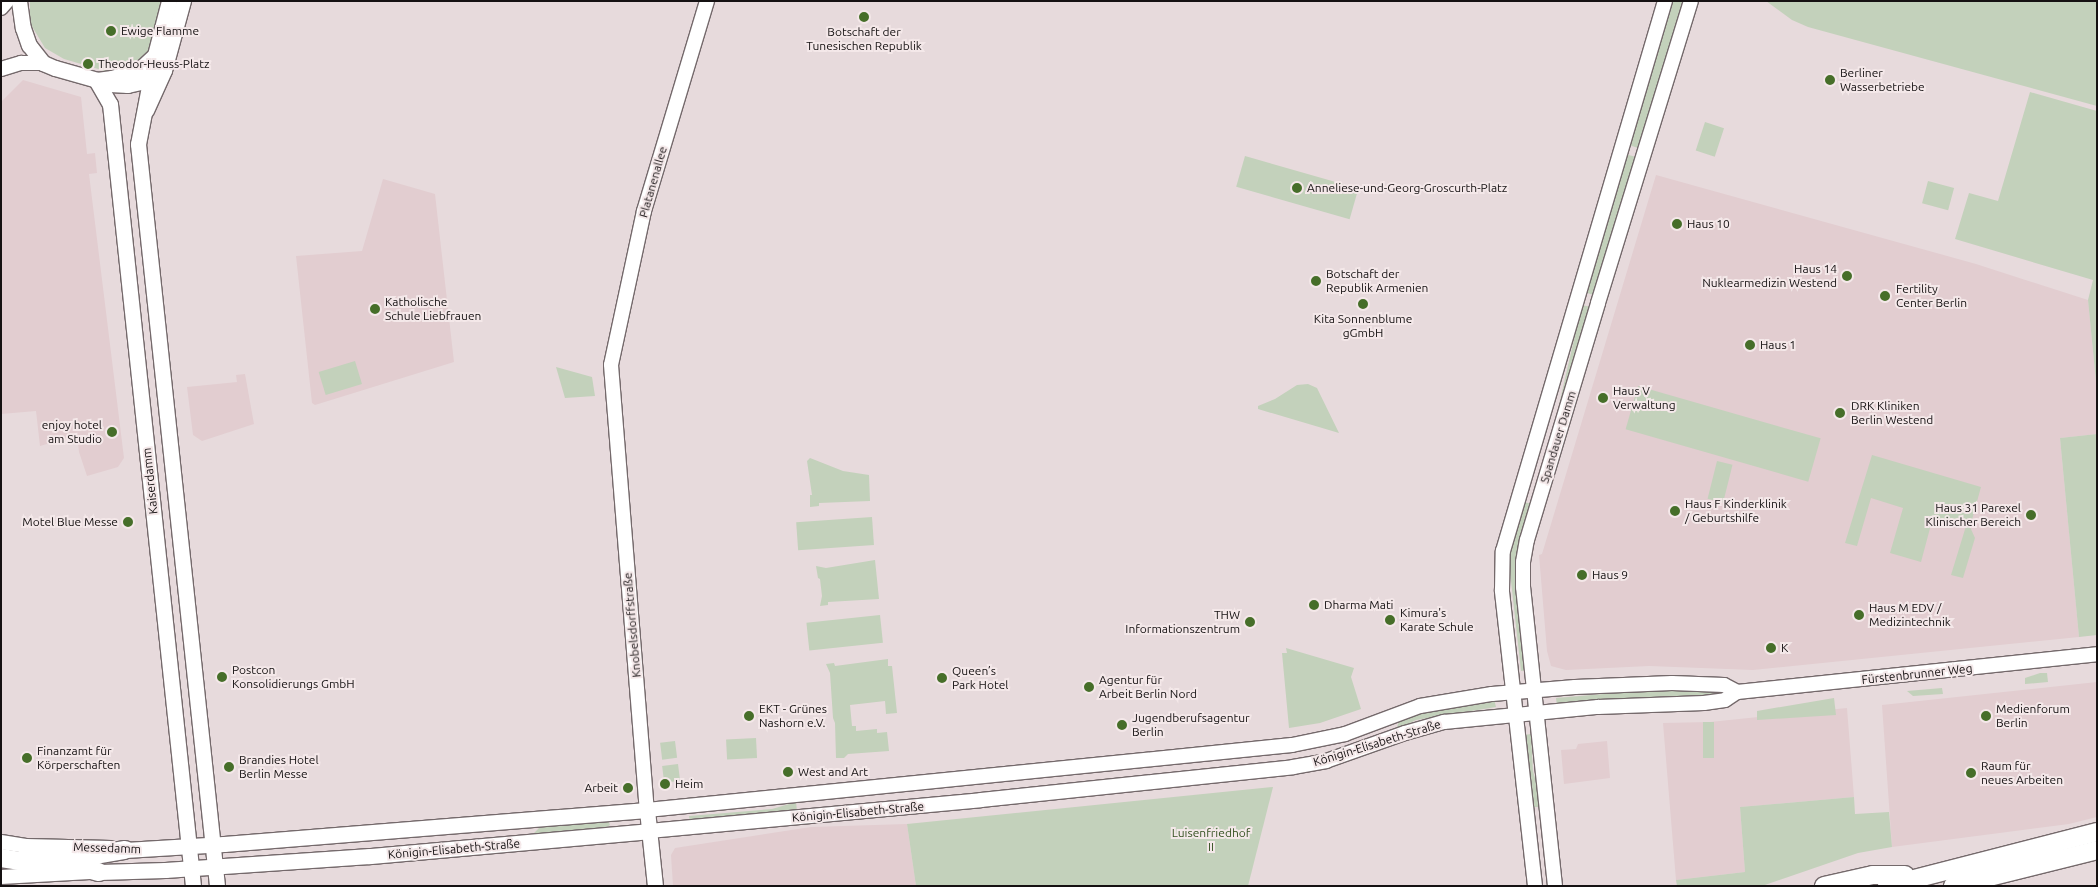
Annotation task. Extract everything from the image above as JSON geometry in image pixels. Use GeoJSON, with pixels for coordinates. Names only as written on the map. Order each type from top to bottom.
{"type":"FeatureCollection","features":[{"type":"Feature","properties":{"kind":"highway"},"geometry":{"type":"LineString","coordinates":[[1886,886],[2097,832]]}},
{"type":"Feature","properties":{"kind":"highway"},"geometry":{"type":"LineString","coordinates":[[1,858],[21,861],[61,861],[125,850]]}},
{"type":"Feature","properties":{"kind":"highway"},"geometry":{"type":"LineString","coordinates":[[1953,886],[1970,884],[2097,850]]}},
{"type":"Feature","properties":{"kind":"highway"},"geometry":{"type":"LineString","coordinates":[[61,861],[99,872]]}},
{"type":"Feature","properties":{"kind":"highway"},"geometry":{"type":"LineString","coordinates":[[1824,886],[1873,875],[1926,876]]}},
{"type":"Feature","properties":{"kind":"main road"},"geometry":{"type":"LineString","coordinates":[[1,8],[7,1]]}},
{"type":"Feature","properties":{"kind":"main road"},"geometry":{"type":"LineString","coordinates":[[19,1],[25,36],[43,63]]}},
{"type":"Feature","properties":{"kind":"main road"},"geometry":{"type":"LineString","coordinates":[[150,81],[154,55],[168,1]]}},
{"type":"Feature","properties":{"kind":"main road"},"geometry":{"type":"LineString","coordinates":[[1,69],[21,62],[43,63],[96,80],[122,86],[150,81],[165,71],[184,1]]}},
{"type":"Feature","properties":{"kind":"main road","name":"Platanenallee"},"geometry":{"type":"LineString","coordinates":[[611,365],[644,211],[707,1]]}},
{"type":"Feature","properties":{"kind":"main road","name":"Spandauer Damm"},"geometry":{"type":"LineString","coordinates":[[1535,886],[1502,590],[1503,551],[1665,1]]}},
{"type":"Feature","properties":{"kind":"main road","name":"Spandauer Damm"},"geometry":{"type":"LineString","coordinates":[[1555,886],[1522,575],[1524,552],[1595,312],[1691,1]]}},
{"type":"Feature","properties":{"kind":"main road"},"geometry":{"type":"LineString","coordinates":[[96,80],[133,73],[146,65],[154,55]]}},
{"type":"Feature","properties":{"kind":"main road","name":"Kaiserdamm"},"geometry":{"type":"LineString","coordinates":[[142,121],[165,71]]}},
{"type":"Feature","properties":{"kind":"main road","name":"Kaiserdamm"},"geometry":{"type":"LineString","coordinates":[[96,80],[110,104],[193,886]]}},
{"type":"Feature","properties":{"kind":"main road","name":"Kaiserdamm"},"geometry":{"type":"LineString","coordinates":[[150,81],[138,144],[217,886]]}},
{"type":"Feature","properties":{"kind":"main road","name":"Knobelsdorffstraße"},"geometry":{"type":"LineString","coordinates":[[611,365],[647,810],[655,886]]}},
{"type":"Feature","properties":{"kind":"main road","name":"Fürstenbrunner Weg"},"geometry":{"type":"LineString","coordinates":[[1517,715],[1598,707],[1704,703],[1725,700],[1737,692],[2097,654]]}},
{"type":"Feature","properties":{"kind":"main road","name":"Fürstenbrunner Weg"},"geometry":{"type":"LineString","coordinates":[[1535,690],[1672,683],[1724,684],[1737,692]]}},
{"type":"Feature","properties":{"kind":"main road","name":"Königin-Elisabeth-Straße"},"geometry":{"type":"LineString","coordinates":[[213,845],[647,810],[1292,744],[1345,734],[1420,706],[1535,690]]}},
{"type":"Feature","properties":{"kind":"main road","name":"Königin-Elisabeth-Straße"},"geometry":{"type":"LineString","coordinates":[[191,869],[438,851],[994,799],[1293,768],[1326,761],[1424,727],[1517,715]]}},
{"type":"Feature","properties":{"kind":"main road","name":"Messedamm"},"geometry":{"type":"LineString","coordinates":[[1,842],[26,846],[88,846],[125,850],[213,845]]}},
{"type":"Feature","properties":{"kind":"main road","name":"Messedamm"},"geometry":{"type":"LineString","coordinates":[[1,877],[191,869]]}},
{"type":"Feature","properties":{"kind":"shaded area"},"geometry":{"type":"Polygon","coordinates":[[[23,80],[81,97],[87,154],[95,153],[97,173],[89,174],[124,458],[118,467],[87,476],[79,452],[77,435],[40,446],[36,411],[1,414],[1,102],[23,80]]]}},
{"type":"Feature","properties":{"kind":"shaded area","name":"DRK Kliniken Berlin Westend"},"geometry":{"type":"Polygon","coordinates":[[[1656,175],[1976,264],[2088,300],[2097,392],[2097,434],[2060,438],[2079,637],[1753,670],[1649,666],[1566,670],[1551,666],[1547,651],[1539,555],[1542,554],[1656,175]]]}},
{"type":"Feature","properties":{"kind":"shaded area","name":"Katholische Schule Liebfrauen"},"geometry":{"type":"Polygon","coordinates":[[[383,179],[435,194],[454,362],[315,405],[312,403],[296,256],[362,251],[383,179]]]}},
{"type":"Feature","properties":{"kind":"shaded area"},"geometry":{"type":"Polygon","coordinates":[[[245,374],[254,424],[202,441],[193,435],[187,387],[237,382],[236,375],[245,374]]]}},
{"type":"Feature","properties":{"kind":"shaded area"},"geometry":{"type":"Polygon","coordinates":[[[2097,682],[2097,817],[2069,824],[1892,847],[1882,705],[2097,682]]]}},
{"type":"Feature","properties":{"kind":"shaded area"},"geometry":{"type":"Polygon","coordinates":[[[1847,708],[1854,797],[1740,807],[1745,872],[1676,880],[1663,723],[1710,722],[1847,708]]]}},
{"type":"Feature","properties":{"kind":"shaded area"},"geometry":{"type":"Polygon","coordinates":[[[1607,741],[1610,778],[1564,784],[1561,750],[1576,749],[1578,744],[1607,741]]]}},
{"type":"Feature","properties":{"kind":"shaded area"},"geometry":{"type":"Polygon","coordinates":[[[907,824],[916,886],[673,886],[671,855],[675,848],[811,827],[907,824]]]}},
{"type":"Feature","properties":{"kind":"green space"},"geometry":{"type":"Polygon","coordinates":[[[30,1],[163,1],[148,52],[139,65],[112,73],[64,59],[45,48],[30,23],[30,1]]]}},
{"type":"Feature","properties":{"kind":"green space"},"geometry":{"type":"Polygon","coordinates":[[[1670,1],[1687,1],[1638,148],[1629,145],[1670,1]]]}},
{"type":"Feature","properties":{"kind":"green space"},"geometry":{"type":"Polygon","coordinates":[[[1766,1],[2097,1],[2097,106],[1808,27],[1792,20],[1766,1]]]}},
{"type":"Feature","properties":{"kind":"green space"},"geometry":{"type":"Polygon","coordinates":[[[2030,92],[2097,111],[2097,392],[2088,300],[2093,280],[1955,239],[1969,193],[1998,201],[2030,92]]]}},
{"type":"Feature","properties":{"kind":"green space"},"geometry":{"type":"Polygon","coordinates":[[[1705,122],[1724,128],[1715,157],[1696,151],[1705,122]]]}},
{"type":"Feature","properties":{"kind":"green space"},"geometry":{"type":"Polygon","coordinates":[[[1625,154],[1636,157],[1593,295],[1585,292],[1625,154]]]}},
{"type":"Feature","properties":{"kind":"green space"},"geometry":{"type":"Polygon","coordinates":[[[1245,156],[1358,189],[1350,219],[1236,187],[1245,156]]]}},
{"type":"Feature","properties":{"kind":"green space"},"geometry":{"type":"Polygon","coordinates":[[[1928,181],[1954,188],[1948,210],[1922,203],[1928,181]]]}},
{"type":"Feature","properties":{"kind":"green space"},"geometry":{"type":"Polygon","coordinates":[[[1582,305],[1591,307],[1550,482],[1542,480],[1582,305]]]}},
{"type":"Feature","properties":{"kind":"green space"},"geometry":{"type":"Polygon","coordinates":[[[355,361],[362,384],[326,395],[319,372],[355,361]]]}},
{"type":"Feature","properties":{"kind":"green space"},"geometry":{"type":"Polygon","coordinates":[[[556,367],[592,377],[595,396],[565,398],[556,367]]]}},
{"type":"Feature","properties":{"kind":"green space"},"geometry":{"type":"Polygon","coordinates":[[[1308,384],[1317,388],[1339,433],[1258,409],[1258,406],[1275,399],[1297,385],[1308,384]]]}},
{"type":"Feature","properties":{"kind":"green space"},"geometry":{"type":"Polygon","coordinates":[[[1638,386],[1821,438],[1808,482],[1626,429],[1638,386]]]}},
{"type":"Feature","properties":{"kind":"green space"},"geometry":{"type":"Polygon","coordinates":[[[2097,434],[2097,635],[2079,637],[2060,438],[2097,434]]]}},
{"type":"Feature","properties":{"kind":"green space"},"geometry":{"type":"Polygon","coordinates":[[[1872,455],[1981,487],[1970,527],[1975,538],[1963,578],[1951,575],[1966,526],[1933,517],[1921,562],[1890,553],[1903,508],[1871,498],[1857,546],[1845,543],[1872,455]]]}},
{"type":"Feature","properties":{"kind":"green space"},"geometry":{"type":"Polygon","coordinates":[[[810,458],[843,471],[869,475],[870,501],[819,503],[819,506],[810,507],[810,495],[812,495],[807,461],[810,458]]]}},
{"type":"Feature","properties":{"kind":"green space"},"geometry":{"type":"Polygon","coordinates":[[[1717,461],[1733,465],[1723,503],[1708,499],[1717,461]]]}},
{"type":"Feature","properties":{"kind":"green space"},"geometry":{"type":"Polygon","coordinates":[[[1524,502],[1532,504],[1520,547],[1528,670],[1521,671],[1509,563],[1510,550],[1524,502]]]}},
{"type":"Feature","properties":{"kind":"green space"},"geometry":{"type":"Polygon","coordinates":[[[872,517],[874,545],[798,550],[796,522],[872,517]]]}},
{"type":"Feature","properties":{"kind":"green space"},"geometry":{"type":"Polygon","coordinates":[[[875,560],[879,599],[828,602],[828,605],[820,606],[822,596],[816,566],[826,568],[875,560]]]}},
{"type":"Feature","properties":{"kind":"green space"},"geometry":{"type":"Polygon","coordinates":[[[880,615],[883,643],[809,651],[806,623],[880,615]]]}},
{"type":"Feature","properties":{"kind":"green space"},"geometry":{"type":"Polygon","coordinates":[[[1286,648],[1354,668],[1351,677],[1361,709],[1320,723],[1289,728],[1282,653],[1287,653],[1286,648]]]}},
{"type":"Feature","properties":{"kind":"green space"},"geometry":{"type":"Polygon","coordinates":[[[888,659],[888,666],[892,666],[897,713],[886,714],[885,701],[850,705],[852,726],[856,726],[856,731],[877,729],[877,733],[887,732],[889,751],[848,754],[844,758],[836,758],[830,673],[826,664],[834,663],[835,666],[888,659]]]}},
{"type":"Feature","properties":{"kind":"green space"},"geometry":{"type":"Polygon","coordinates":[[[2040,673],[2047,673],[2048,682],[2025,684],[2025,678],[2040,673]]]}},
{"type":"Feature","properties":{"kind":"green space"},"geometry":{"type":"Polygon","coordinates":[[[1635,688],[1717,690],[1717,697],[1557,706],[1556,698],[1616,693],[1635,688]]]}},
{"type":"Feature","properties":{"kind":"green space"},"geometry":{"type":"Polygon","coordinates":[[[1942,688],[1943,694],[1913,696],[1907,691],[1942,688]]]}},
{"type":"Feature","properties":{"kind":"green space"},"geometry":{"type":"Polygon","coordinates":[[[1834,698],[1836,715],[1757,720],[1757,711],[1834,698]]]}},
{"type":"Feature","properties":{"kind":"green space"},"geometry":{"type":"Polygon","coordinates":[[[1494,699],[1496,707],[1416,720],[1396,730],[1399,721],[1405,720],[1407,715],[1494,699]]]}},
{"type":"Feature","properties":{"kind":"green space"},"geometry":{"type":"Polygon","coordinates":[[[1703,722],[1714,722],[1714,758],[1703,758],[1703,722]]]}},
{"type":"Feature","properties":{"kind":"green space"},"geometry":{"type":"Polygon","coordinates":[[[1531,734],[1533,771],[1543,807],[1531,807],[1524,735],[1531,734]]]}},
{"type":"Feature","properties":{"kind":"green space"},"geometry":{"type":"Polygon","coordinates":[[[756,738],[757,758],[727,760],[726,740],[756,738]]]}},
{"type":"Feature","properties":{"kind":"green space"},"geometry":{"type":"Polygon","coordinates":[[[675,741],[677,758],[662,760],[660,743],[675,741]]]}},
{"type":"Feature","properties":{"kind":"green space"},"geometry":{"type":"Polygon","coordinates":[[[678,764],[680,781],[664,783],[662,766],[678,764]]]}},
{"type":"Feature","properties":{"kind":"green space","name":"Luisenfriedhof II"},"geometry":{"type":"Polygon","coordinates":[[[1273,787],[1248,886],[916,886],[907,824],[1273,787]]]}},
{"type":"Feature","properties":{"kind":"green space"},"geometry":{"type":"Polygon","coordinates":[[[1854,797],[1855,814],[1889,812],[1892,847],[1858,853],[1762,886],[1677,886],[1676,880],[1745,872],[1740,807],[1854,797]]]}},
{"type":"Feature","properties":{"kind":"green space"},"geometry":{"type":"Polygon","coordinates":[[[796,802],[797,811],[690,823],[689,816],[772,809],[796,802]]]}},
{"type":"Feature","properties":{"kind":"green space"},"geometry":{"type":"Polygon","coordinates":[[[608,820],[610,825],[607,827],[561,831],[541,836],[532,835],[539,828],[546,827],[549,824],[608,820]]]}},
{"type":"Feature","properties":{"kind":"place","name":"Botschaft der Tunesischen Republik"},"geometry":{"type":"Point","coordinates":[864,17]}},
{"type":"Feature","properties":{"kind":"place","name":"Ewige Flamme"},"geometry":{"type":"Point","coordinates":[111,31]}},
{"type":"Feature","properties":{"kind":"place","name":"Theodor-Heuss-Platz"},"geometry":{"type":"Point","coordinates":[88,64]}},
{"type":"Feature","properties":{"kind":"place","name":"Berliner Wasserbetriebe"},"geometry":{"type":"Point","coordinates":[1830,80]}},
{"type":"Feature","properties":{"kind":"place","name":"Anneliese-und-Georg-Groscurth-Platz"},"geometry":{"type":"Point","coordinates":[1297,188]}},
{"type":"Feature","properties":{"kind":"place","name":"Haus 10"},"geometry":{"type":"Point","coordinates":[1677,224]}},
{"type":"Feature","properties":{"kind":"place","name":"Haus 14 Nuklearmedizin Westend"},"geometry":{"type":"Point","coordinates":[1847,276]}},
{"type":"Feature","properties":{"kind":"place","name":"Botschaft der Republik Armenien"},"geometry":{"type":"Point","coordinates":[1316,281]}},
{"type":"Feature","properties":{"kind":"place","name":"Fertility Center Berlin"},"geometry":{"type":"Point","coordinates":[1885,296]}},
{"type":"Feature","properties":{"kind":"place","name":"Kita Sonnenblume gGmbH"},"geometry":{"type":"Point","coordinates":[1363,304]}},
{"type":"Feature","properties":{"kind":"place","name":"Katholische Schule Liebfrauen"},"geometry":{"type":"Point","coordinates":[375,309]}},
{"type":"Feature","properties":{"kind":"place","name":"Haus 1"},"geometry":{"type":"Point","coordinates":[1750,345]}},
{"type":"Feature","properties":{"kind":"place","name":"Haus V Verwaltung"},"geometry":{"type":"Point","coordinates":[1603,398]}},
{"type":"Feature","properties":{"kind":"place","name":"DRK Kliniken Berlin Westend"},"geometry":{"type":"Point","coordinates":[1840,413]}},
{"type":"Feature","properties":{"kind":"place","name":"enjoy hotel am Studio"},"geometry":{"type":"Point","coordinates":[112,432]}},
{"type":"Feature","properties":{"kind":"place","name":"Haus F Kinderklinik / Geburtshilfe"},"geometry":{"type":"Point","coordinates":[1675,511]}},
{"type":"Feature","properties":{"kind":"place","name":"Haus 31 Parexel Klinischer Bereich"},"geometry":{"type":"Point","coordinates":[2031,515]}},
{"type":"Feature","properties":{"kind":"place","name":"Motel Blue Messe"},"geometry":{"type":"Point","coordinates":[128,522]}},
{"type":"Feature","properties":{"kind":"place","name":"Haus 9"},"geometry":{"type":"Point","coordinates":[1582,575]}},
{"type":"Feature","properties":{"kind":"place","name":"Dharma Mati"},"geometry":{"type":"Point","coordinates":[1314,605]}},
{"type":"Feature","properties":{"kind":"place","name":"Haus M EDV / Medizintechnik"},"geometry":{"type":"Point","coordinates":[1859,615]}},
{"type":"Feature","properties":{"kind":"place","name":"Kimura's Karate Schule"},"geometry":{"type":"Point","coordinates":[1390,620]}},
{"type":"Feature","properties":{"kind":"place","name":"THW Informationszentrum"},"geometry":{"type":"Point","coordinates":[1250,622]}},
{"type":"Feature","properties":{"kind":"place","name":"K"},"geometry":{"type":"Point","coordinates":[1771,648]}},
{"type":"Feature","properties":{"kind":"place","name":"Postcon Konsolidierungs GmbH"},"geometry":{"type":"Point","coordinates":[222,677]}},
{"type":"Feature","properties":{"kind":"place","name":"Queen’s Park Hotel"},"geometry":{"type":"Point","coordinates":[942,678]}},
{"type":"Feature","properties":{"kind":"place","name":"Agentur für Arbeit Berlin Nord"},"geometry":{"type":"Point","coordinates":[1089,687]}},
{"type":"Feature","properties":{"kind":"place","name":"EKT - Grünes Nashorn e.V."},"geometry":{"type":"Point","coordinates":[749,716]}},
{"type":"Feature","properties":{"kind":"place","name":"Medienforum Berlin"},"geometry":{"type":"Point","coordinates":[1986,716]}},
{"type":"Feature","properties":{"kind":"place","name":"Jugendberufsagentur Berlin"},"geometry":{"type":"Point","coordinates":[1122,725]}},
{"type":"Feature","properties":{"kind":"place","name":"Finanzamt für Körperschaften"},"geometry":{"type":"Point","coordinates":[27,758]}},
{"type":"Feature","properties":{"kind":"place","name":"Brandies Hotel Berlin Messe"},"geometry":{"type":"Point","coordinates":[229,767]}},
{"type":"Feature","properties":{"kind":"place","name":"West and Art"},"geometry":{"type":"Point","coordinates":[788,772]}},
{"type":"Feature","properties":{"kind":"place","name":"Raum für neues Arbeiten"},"geometry":{"type":"Point","coordinates":[1971,773]}},
{"type":"Feature","properties":{"kind":"place","name":"Heim"},"geometry":{"type":"Point","coordinates":[665,784]}},
{"type":"Feature","properties":{"kind":"place","name":"Arbeit"},"geometry":{"type":"Point","coordinates":[628,788]}}]}
